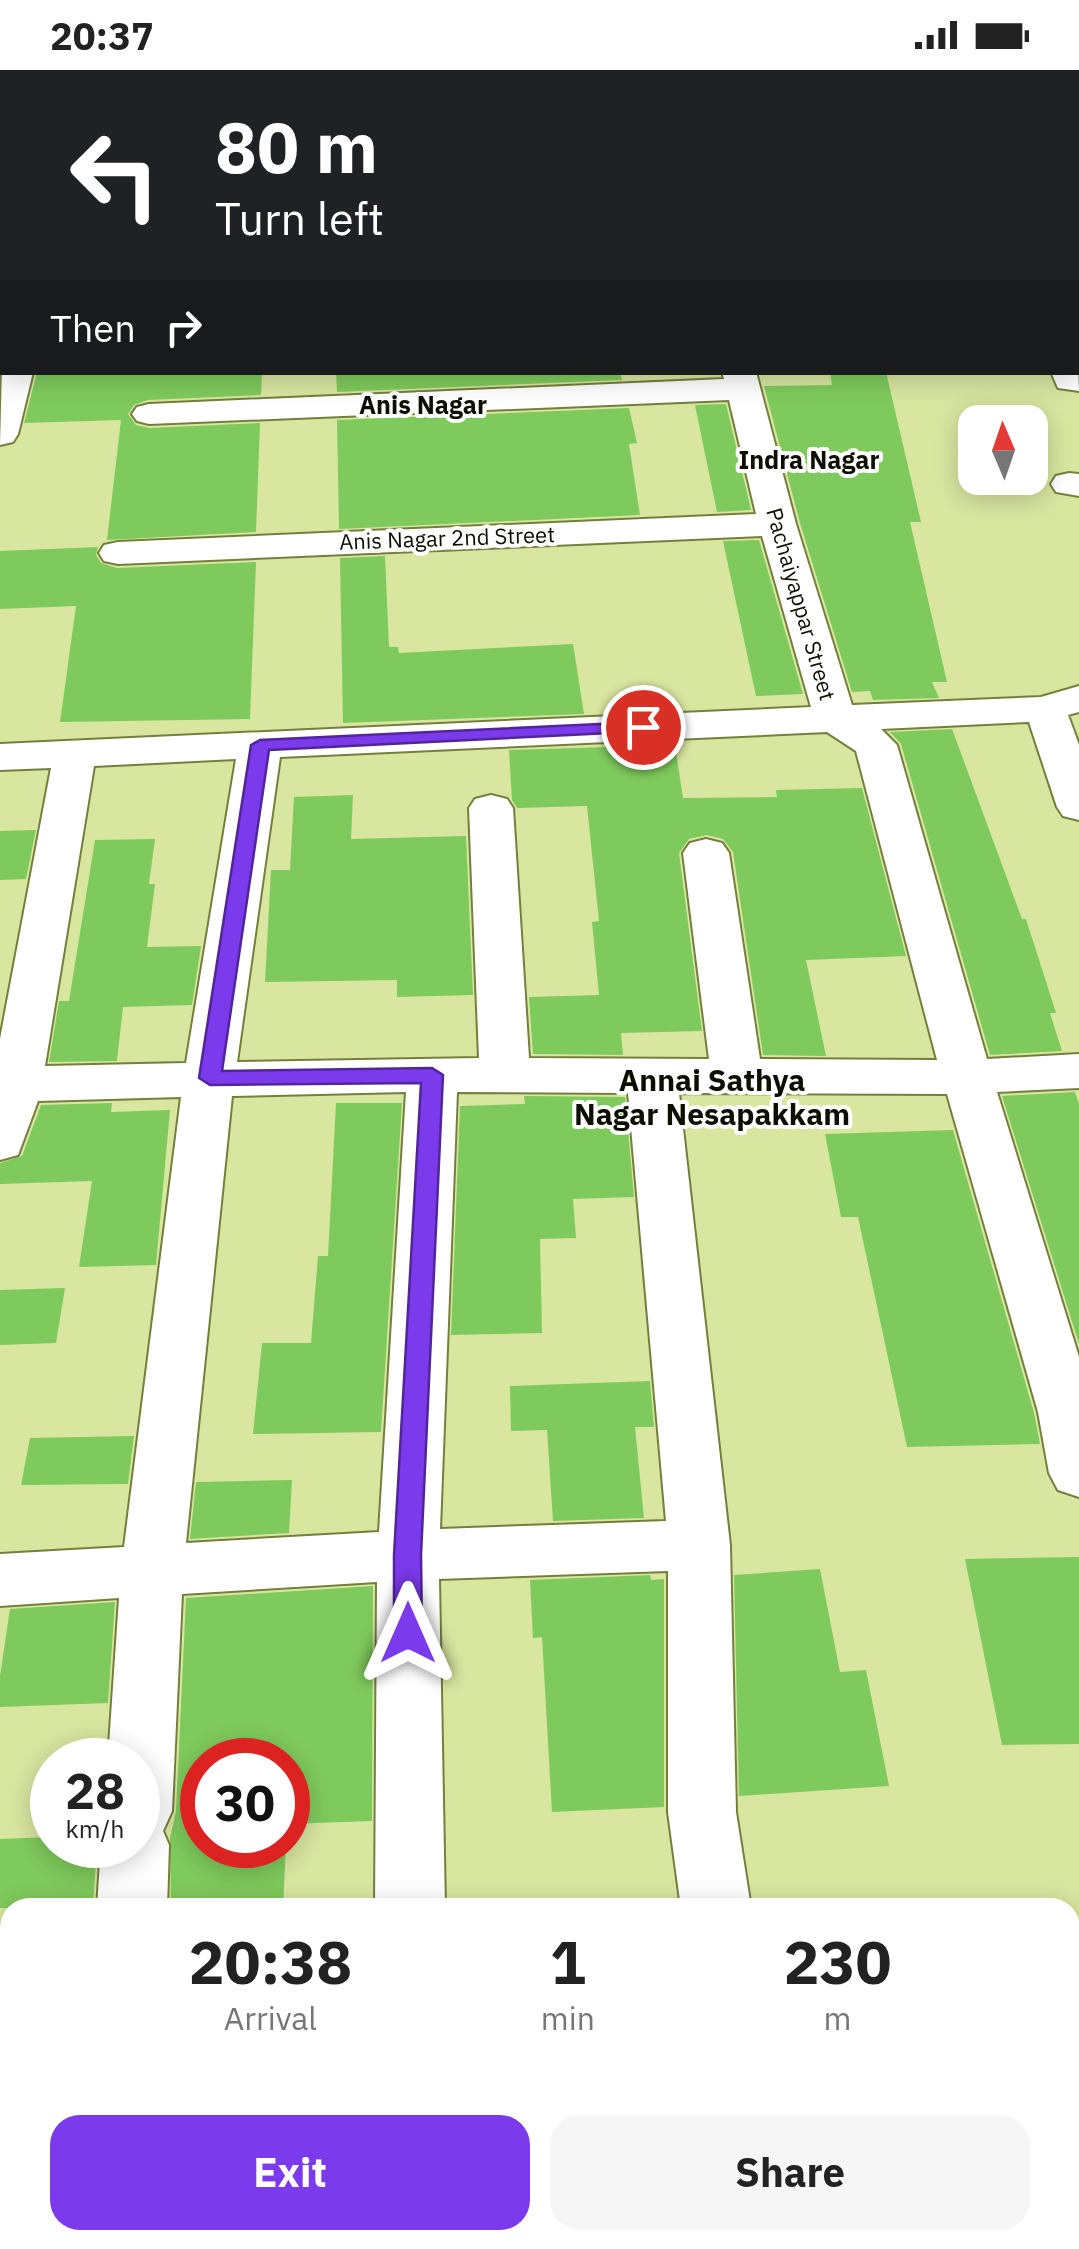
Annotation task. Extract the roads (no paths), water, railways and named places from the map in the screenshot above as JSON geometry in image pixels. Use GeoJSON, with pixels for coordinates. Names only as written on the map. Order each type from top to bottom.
{"type":"FeatureCollection","features":[{"type":"Feature","properties":{"kind":"street"},"geometry":{"type":"LineString","coordinates":[[0,434],[15,375]]}},
{"type":"Feature","properties":{"kind":"street"},"geometry":{"type":"LineString","coordinates":[[150,414],[741,381]]}},
{"type":"Feature","properties":{"kind":"street","name":"Pachaiyappar Street"},"geometry":{"type":"LineString","coordinates":[[741,381],[777,524],[835,718]]}},
{"type":"Feature","properties":{"kind":"street","name":"Anis Nagar 2nd Street"},"geometry":{"type":"LineString","coordinates":[[118,553],[777,524]]}},
{"type":"Feature","properties":{"kind":"street"},"geometry":{"type":"LineString","coordinates":[[0,757],[1062,704],[1079,807]]}},
{"type":"Feature","properties":{"kind":"street"},"geometry":{"type":"LineString","coordinates":[[835,718],[876,744],[967,1077],[1067,1412],[1079,1473]]}},
{"type":"Feature","properties":{"kind":"street"},"geometry":{"type":"LineString","coordinates":[[142,1738],[152,1570],[210,1078],[260,745]]}},
{"type":"Feature","properties":{"kind":"street"},"geometry":{"type":"LineString","coordinates":[[0,1142],[17,1084],[75,754]]}},
{"type":"Feature","properties":{"kind":"street"},"geometry":{"type":"LineString","coordinates":[[491,808],[505,1077]]}},
{"type":"Feature","properties":{"kind":"street"},"geometry":{"type":"LineString","coordinates":[[706,854],[737,1077]]}},
{"type":"Feature","properties":{"kind":"street"},"geometry":{"type":"LineString","coordinates":[[17,1084],[432,1075],[967,1077],[1079,1071]]}},
{"type":"Feature","properties":{"kind":"street"},"geometry":{"type":"LineString","coordinates":[[410,1898],[408,1555],[432,1075]]}},
{"type":"Feature","properties":{"kind":"street"},"geometry":{"type":"LineString","coordinates":[[652,1077],[699,1544],[702,1812],[715,1898]]}},
{"type":"Feature","properties":{"kind":"street"},"geometry":{"type":"LineString","coordinates":[[0,1580],[408,1555],[699,1544]]}},
{"type":"Feature","properties":{"kind":"street"},"geometry":{"type":"LineString","coordinates":[[133,1898],[135,1868]]}},
{"type":"Feature","properties":{"kind":"district","name":"Anis Nagar"},"geometry":{"type":"Point","coordinates":[423,405]}},
{"type":"Feature","properties":{"kind":"district","name":"Indra Nagar"},"geometry":{"type":"Point","coordinates":[809,460]}},
{"type":"Feature","properties":{"kind":"district","name":"Annai Sathya Nagar Nesapakkam"},"geometry":{"type":"Point","coordinates":[712,1098]}}]}
